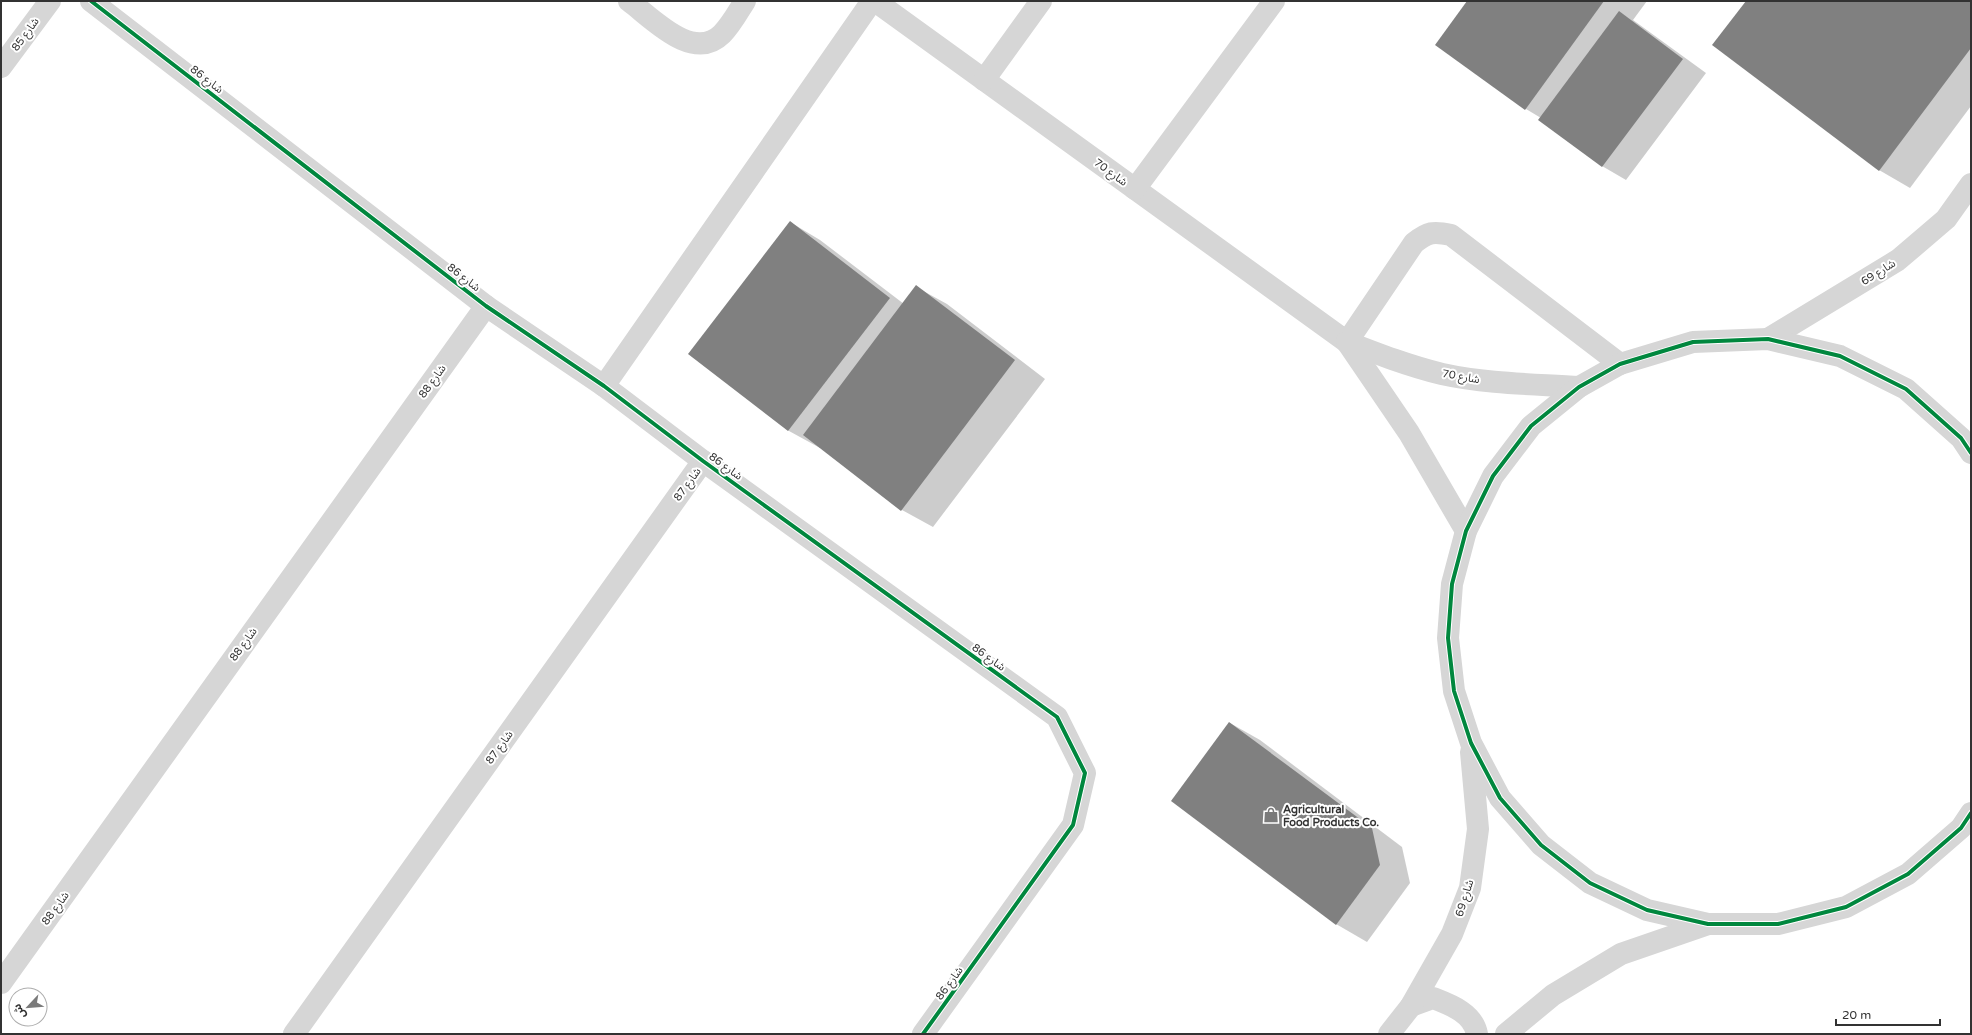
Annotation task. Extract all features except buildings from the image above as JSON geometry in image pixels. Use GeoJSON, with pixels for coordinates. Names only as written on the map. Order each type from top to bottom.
{"type":"FeatureCollection","features":[{"type":"Feature","properties":{"kind":"street","name":"شارع 85"},"geometry":{"type":"LineString","coordinates":[[1,67],[50,1]]}},
{"type":"Feature","properties":{"kind":"street","name":"شارع 86"},"geometry":{"type":"LineString","coordinates":[[91,1],[486,306],[604,386],[703,461],[1057,717],[1085,773],[1074,825],[923,1034]]}},
{"type":"Feature","properties":{"kind":"street"},"geometry":{"type":"LineString","coordinates":[[629,1],[681,40],[692,44],[703,44],[713,41],[722,34],[745,1]]}},
{"type":"Feature","properties":{"kind":"street"},"geometry":{"type":"LineString","coordinates":[[604,386],[873,1]]}},
{"type":"Feature","properties":{"kind":"street","name":"شارع 70"},"geometry":{"type":"LineString","coordinates":[[873,1],[1347,342],[1395,360],[1443,374],[1493,382],[1579,387]]}},
{"type":"Feature","properties":{"kind":"street"},"geometry":{"type":"LineString","coordinates":[[984,80],[1041,1]]}},
{"type":"Feature","properties":{"kind":"street"},"geometry":{"type":"LineString","coordinates":[[1135,189],[1274,1]]}},
{"type":"Feature","properties":{"kind":"street","name":"شارع 69"},"geometry":{"type":"LineString","coordinates":[[1768,339],[1898,260],[1946,219],[1971,184]]}},
{"type":"Feature","properties":{"kind":"street"},"geometry":{"type":"LineString","coordinates":[[1347,342],[1414,243],[1425,234],[1438,232],[1451,235],[1620,364]]}},
{"type":"Feature","properties":{"kind":"street","name":"شارع 88"},"geometry":{"type":"LineString","coordinates":[[1,983],[486,306]]}},
{"type":"Feature","properties":{"kind":"street"},"geometry":{"type":"LineString","coordinates":[[1971,453],[1961,438],[1906,389],[1840,356],[1768,339],[1693,342],[1620,364],[1579,387],[1531,426],[1493,476],[1466,532],[1452,584],[1448,638],[1454,691],[1471,743],[1500,798],[1540,845],[1590,883],[1647,910],[1708,924],[1778,924],[1846,907],[1908,874],[1961,828],[1971,813]]}},
{"type":"Feature","properties":{"kind":"street","name":"شارع 70"},"geometry":{"type":"LineString","coordinates":[[1347,342],[1409,433],[1466,532]]}},
{"type":"Feature","properties":{"kind":"street","name":"شارع 87"},"geometry":{"type":"LineString","coordinates":[[294,1034],[703,461]]}},
{"type":"Feature","properties":{"kind":"street","name":"شارع 69"},"geometry":{"type":"LineString","coordinates":[[1389,1034],[1411,1006],[1452,934],[1470,888],[1478,828],[1471,743]]}},
{"type":"Feature","properties":{"kind":"street"},"geometry":{"type":"LineString","coordinates":[[1506,1034],[1553,995],[1621,954],[1708,924]]}},
{"type":"Feature","properties":{"kind":"street"},"geometry":{"type":"LineString","coordinates":[[1411,1006],[1433,998],[1460,1009],[1476,1028],[1477,1034]]}},
{"type":"Feature","properties":{"kind":"cycle path"},"geometry":{"type":"LineString","coordinates":[[91,1],[486,306],[604,386],[703,461],[1057,717],[1085,773],[1073,825],[923,1034]]}},
{"type":"Feature","properties":{"kind":"cycle path"},"geometry":{"type":"LineString","coordinates":[[1971,453],[1961,438],[1906,389],[1840,356],[1768,339],[1693,342],[1620,364],[1579,387],[1531,426],[1493,476],[1466,531],[1452,584],[1448,638],[1454,691],[1471,743],[1500,798],[1541,845],[1590,883],[1647,910],[1708,924],[1778,924],[1846,907],[1908,874],[1961,828],[1971,813]]}},
{"type":"Feature","properties":{"kind":"place","name":"Agricultural Food Products Co."},"geometry":{"type":"Point","coordinates":[1271,815]}}]}
